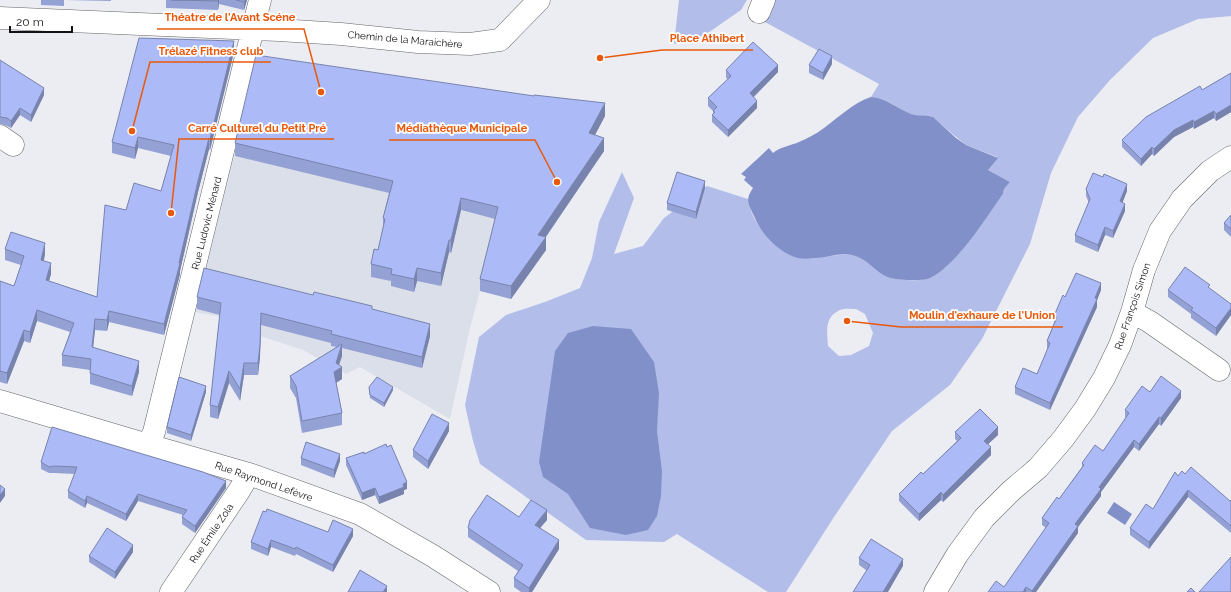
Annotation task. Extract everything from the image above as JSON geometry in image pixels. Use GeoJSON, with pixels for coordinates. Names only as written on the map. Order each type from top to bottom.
{"type":"FeatureCollection","features":[{"type":"Feature","properties":{"kind":"street","name":"Rue Ludovic Ménard"},"geometry":{"type":"LineString","coordinates":[[148,445],[154,432],[260,0]]}},
{"type":"Feature","properties":{"kind":"street","name":"Chemin de la Maraichère"},"geometry":{"type":"LineString","coordinates":[[0,18],[254,28],[341,34],[418,42],[470,44],[500,40],[540,0]]}},
{"type":"Feature","properties":{"kind":"street","name":"Rue François Simon"},"geometry":{"type":"LineString","coordinates":[[935,592],[957,555],[984,518],[1011,491],[1038,468],[1063,439],[1085,409],[1104,378],[1120,345],[1132,312],[1144,270],[1160,231],[1182,199],[1210,171],[1231,157]]}},
{"type":"Feature","properties":{"kind":"street"},"geometry":{"type":"LineString","coordinates":[[1132,312],[1150,322],[1219,370]]}},
{"type":"Feature","properties":{"kind":"street","name":"Rue Raymond Lefèvre"},"geometry":{"type":"LineString","coordinates":[[0,401],[249,474],[360,514],[433,556],[489,592]]}},
{"type":"Feature","properties":{"kind":"street","name":"Rue Émile Zola"},"geometry":{"type":"LineString","coordinates":[[171,592],[249,474]]}},
{"type":"Feature","properties":{"kind":"shaded area"},"geometry":{"type":"Polygon","coordinates":[[[679,0],[747,0],[741,10],[705,35],[674,44],[679,0]]]}},
{"type":"Feature","properties":{"kind":"shaded area"},"geometry":{"type":"Polygon","coordinates":[[[773,0],[1231,0],[1231,16],[1198,19],[1153,38],[1110,80],[1078,117],[1051,173],[1030,244],[982,339],[950,385],[892,431],[786,592],[768,592],[677,534],[664,542],[586,540],[480,464],[465,405],[479,337],[506,315],[580,288],[592,258],[599,222],[622,172],[634,198],[614,254],[643,246],[664,218],[707,186],[748,199],[756,222],[772,242],[786,253],[794,256],[810,258],[852,255],[863,258],[884,275],[894,279],[922,280],[932,277],[951,262],[970,240],[1010,182],[988,170],[997,157],[966,145],[931,116],[912,115],[887,101],[871,97],[879,84],[765,22],[773,0]],[[846,309],[840,310],[831,317],[828,325],[828,346],[839,356],[851,355],[869,346],[873,333],[865,314],[856,309],[846,309]]]}},
{"type":"Feature","properties":{"kind":"shaded area"},"geometry":{"type":"Polygon","coordinates":[[[871,97],[886,101],[914,115],[933,117],[966,145],[998,158],[988,170],[1010,182],[1004,189],[1003,194],[961,251],[942,271],[928,279],[907,280],[888,277],[857,256],[847,254],[806,259],[792,256],[779,248],[767,237],[758,224],[748,203],[750,192],[753,188],[744,180],[746,177],[741,174],[769,148],[773,153],[809,137],[852,107],[871,97]]]}},
{"type":"Feature","properties":{"kind":"shaded area"},"geometry":{"type":"Polygon","coordinates":[[[234,155],[504,221],[493,237],[470,328],[450,419],[360,367],[346,374],[303,350],[245,331],[244,321],[195,312],[234,155]]]}},
{"type":"Feature","properties":{"kind":"shaded area"},"geometry":{"type":"Polygon","coordinates":[[[593,326],[631,329],[654,362],[659,393],[657,431],[662,471],[661,496],[657,516],[648,530],[626,535],[590,528],[568,494],[543,477],[539,462],[555,351],[568,333],[593,326]]]}},
{"type":"Feature","properties":{"kind":"shaded area"},"geometry":{"type":"Polygon","coordinates":[[[1114,502],[1132,514],[1125,525],[1107,513],[1114,502]]]}},
{"type":"Feature","properties":{"kind":"building"},"geometry":{"type":"Polygon","coordinates":[[[171,0],[218,0],[218,1],[171,0]]]}},
{"type":"Feature","properties":{"kind":"building"},"geometry":{"type":"Polygon","coordinates":[[[139,38],[234,41],[198,181],[180,263],[164,324],[109,311],[107,320],[95,319],[92,347],[139,361],[132,386],[90,373],[91,359],[62,355],[74,323],[37,310],[30,332],[24,330],[7,373],[0,371],[0,281],[14,286],[24,256],[5,249],[11,232],[45,243],[41,260],[51,263],[46,280],[97,297],[105,205],[126,210],[134,183],[161,191],[174,145],[138,137],[135,148],[112,142],[139,38]]]}},
{"type":"Feature","properties":{"kind":"building"},"geometry":{"type":"Polygon","coordinates":[[[753,42],[778,65],[750,93],[757,101],[728,130],[712,115],[715,112],[713,111],[717,107],[708,98],[731,76],[726,70],[753,42]]]}},
{"type":"Feature","properties":{"kind":"building"},"geometry":{"type":"Polygon","coordinates":[[[819,49],[832,56],[823,73],[809,65],[819,49]]]}},
{"type":"Feature","properties":{"kind":"building"},"geometry":{"type":"Polygon","coordinates":[[[256,55],[534,96],[605,103],[589,133],[604,138],[538,235],[546,237],[511,286],[480,279],[498,207],[461,198],[441,273],[417,268],[414,279],[391,274],[392,269],[371,264],[374,249],[378,250],[385,219],[383,218],[393,181],[235,143],[256,55]]]}},
{"type":"Feature","properties":{"kind":"building"},"geometry":{"type":"Polygon","coordinates":[[[0,60],[44,88],[31,115],[20,108],[11,121],[7,118],[0,117],[0,60]]]}},
{"type":"Feature","properties":{"kind":"building"},"geometry":{"type":"Polygon","coordinates":[[[1231,73],[1231,105],[1216,114],[1214,111],[1194,122],[1193,120],[1174,130],[1154,149],[1152,147],[1141,159],[1122,140],[1146,117],[1200,86],[1202,90],[1231,73]]]}},
{"type":"Feature","properties":{"kind":"building"},"geometry":{"type":"Polygon","coordinates":[[[677,172],[705,181],[696,212],[667,203],[677,172]]]}},
{"type":"Feature","properties":{"kind":"building"},"geometry":{"type":"Polygon","coordinates":[[[1093,173],[1103,177],[1104,174],[1127,184],[1120,201],[1125,204],[1113,231],[1105,227],[1098,245],[1075,235],[1090,199],[1086,189],[1093,173]]]}},
{"type":"Feature","properties":{"kind":"building"},"geometry":{"type":"Polygon","coordinates":[[[1231,215],[1231,229],[1224,223],[1231,215]]]}},
{"type":"Feature","properties":{"kind":"building"},"geometry":{"type":"Polygon","coordinates":[[[1185,267],[1210,285],[1208,287],[1231,304],[1231,308],[1216,328],[1191,310],[1193,308],[1168,290],[1185,267]]]}},
{"type":"Feature","properties":{"kind":"building"},"geometry":{"type":"Polygon","coordinates":[[[204,268],[313,295],[314,292],[372,306],[372,309],[430,324],[422,357],[331,334],[332,331],[261,313],[258,363],[244,363],[240,389],[229,371],[218,407],[210,405],[221,303],[197,297],[204,268]]]}},
{"type":"Feature","properties":{"kind":"building"},"geometry":{"type":"Polygon","coordinates":[[[1076,273],[1101,283],[1095,298],[1097,299],[1050,403],[1015,387],[1023,368],[1037,374],[1050,343],[1047,341],[1057,317],[1054,316],[1063,295],[1065,297],[1076,273]]]}},
{"type":"Feature","properties":{"kind":"building"},"geometry":{"type":"Polygon","coordinates":[[[342,344],[336,363],[342,367],[334,372],[342,413],[302,421],[296,386],[290,376],[342,344]]]}},
{"type":"Feature","properties":{"kind":"building"},"geometry":{"type":"Polygon","coordinates":[[[1161,376],[1181,391],[1139,444],[1134,440],[1099,487],[1101,489],[1075,524],[1078,526],[1032,591],[1026,587],[1023,592],[988,592],[996,581],[1004,587],[1049,523],[1042,518],[1057,497],[1059,499],[1084,465],[1082,463],[1095,445],[1103,451],[1129,413],[1125,410],[1142,386],[1150,392],[1161,376]]]}},
{"type":"Feature","properties":{"kind":"building"},"geometry":{"type":"Polygon","coordinates":[[[179,377],[206,386],[191,435],[167,427],[179,377]]]}},
{"type":"Feature","properties":{"kind":"building"},"geometry":{"type":"Polygon","coordinates":[[[377,377],[393,387],[384,403],[370,395],[369,387],[377,377]]]}},
{"type":"Feature","properties":{"kind":"building"},"geometry":{"type":"Polygon","coordinates":[[[980,409],[998,427],[984,441],[991,447],[943,495],[941,492],[919,514],[899,494],[921,472],[923,474],[961,438],[955,432],[980,409]]]}},
{"type":"Feature","properties":{"kind":"building"},"geometry":{"type":"Polygon","coordinates":[[[432,414],[449,423],[428,461],[413,450],[432,414]]]}},
{"type":"Feature","properties":{"kind":"building"},"geometry":{"type":"Polygon","coordinates":[[[52,427],[203,472],[226,481],[195,526],[182,517],[187,510],[138,494],[126,514],[87,496],[85,501],[68,491],[77,467],[49,467],[41,462],[52,427]]]}},
{"type":"Feature","properties":{"kind":"building"},"geometry":{"type":"Polygon","coordinates":[[[306,442],[340,454],[334,470],[301,458],[306,442]]]}},
{"type":"Feature","properties":{"kind":"building"},"geometry":{"type":"Polygon","coordinates":[[[386,444],[387,447],[391,445],[407,482],[403,484],[404,487],[379,497],[375,488],[362,493],[346,458],[364,452],[364,454],[386,444]]]}},
{"type":"Feature","properties":{"kind":"building"},"geometry":{"type":"Polygon","coordinates":[[[1191,467],[1230,501],[1231,500],[1231,526],[1188,490],[1149,542],[1130,528],[1146,504],[1153,509],[1175,472],[1178,476],[1182,471],[1185,474],[1191,467]]]}},
{"type":"Feature","properties":{"kind":"building"},"geometry":{"type":"Polygon","coordinates":[[[0,485],[5,489],[0,495],[0,485]]]}},
{"type":"Feature","properties":{"kind":"building"},"geometry":{"type":"Polygon","coordinates":[[[487,495],[519,517],[531,500],[547,510],[535,525],[559,540],[529,588],[514,578],[523,565],[468,528],[470,520],[487,495]]]}},
{"type":"Feature","properties":{"kind":"building"},"geometry":{"type":"Polygon","coordinates":[[[267,509],[328,532],[333,520],[353,529],[333,565],[296,547],[295,549],[271,540],[268,549],[251,542],[263,511],[266,512],[267,509]]]}},
{"type":"Feature","properties":{"kind":"building"},"geometry":{"type":"Polygon","coordinates":[[[107,528],[133,545],[115,572],[89,556],[107,528]]]}},
{"type":"Feature","properties":{"kind":"building"},"geometry":{"type":"Polygon","coordinates":[[[871,539],[903,559],[883,592],[853,592],[870,565],[859,558],[871,539]]]}},
{"type":"Feature","properties":{"kind":"building"},"geometry":{"type":"Polygon","coordinates":[[[1231,557],[1231,592],[1199,592],[1231,557]]]}},
{"type":"Feature","properties":{"kind":"building"},"geometry":{"type":"Polygon","coordinates":[[[360,570],[387,586],[383,592],[348,592],[360,570]]]}},
{"type":"Feature","properties":{"kind":"building"},"geometry":{"type":"Polygon","coordinates":[[[1191,588],[1195,592],[1187,592],[1191,588]]]}},
{"type":"Feature","properties":{"kind":"place","name":"Place Athibert"},"geometry":{"type":"Point","coordinates":[600,58]}},
{"type":"Feature","properties":{"kind":"place","name":"Théatre de l'Avant Scéne"},"geometry":{"type":"Point","coordinates":[321,92]}},
{"type":"Feature","properties":{"kind":"place","name":"Trélazé Fitness club"},"geometry":{"type":"Point","coordinates":[132,131]}},
{"type":"Feature","properties":{"kind":"place","name":"Médiathèque Municipale"},"geometry":{"type":"Point","coordinates":[557,182]}},
{"type":"Feature","properties":{"kind":"place","name":"Carré Culturel du Petit Pré"},"geometry":{"type":"Point","coordinates":[171,213]}},
{"type":"Feature","properties":{"kind":"place","name":"Moulin d'exhaure de l'Union"},"geometry":{"type":"Point","coordinates":[847,321]}}]}
